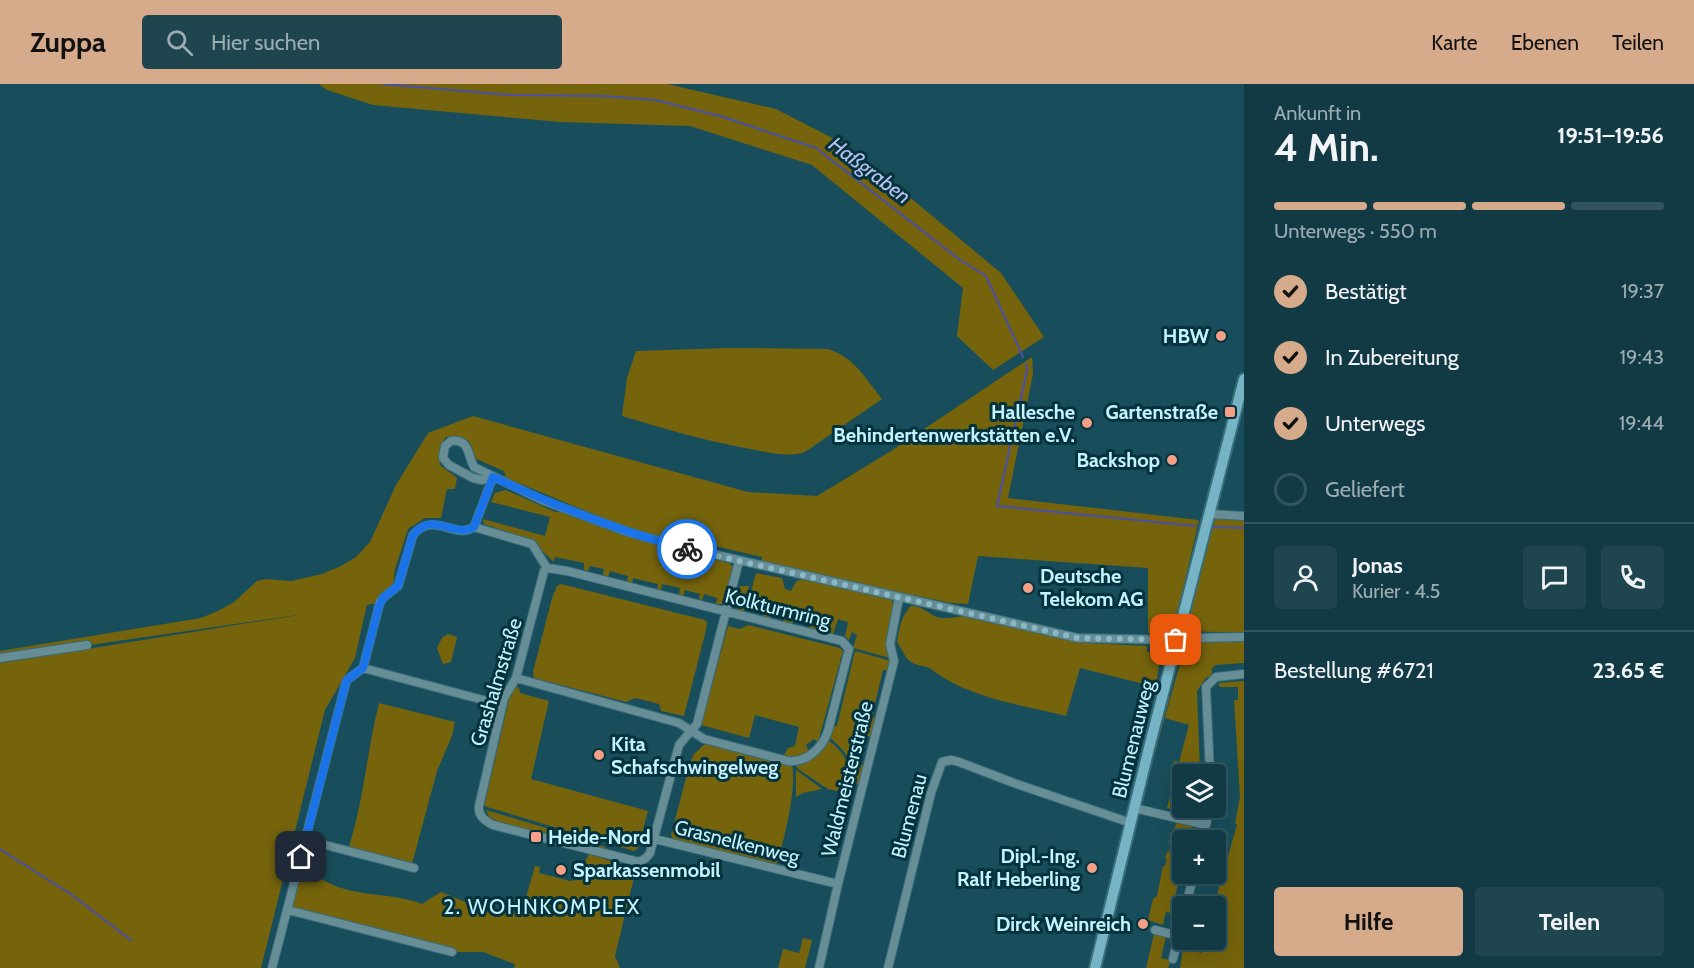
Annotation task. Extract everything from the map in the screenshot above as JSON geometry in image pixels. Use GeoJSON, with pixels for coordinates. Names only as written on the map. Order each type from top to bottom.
{"type":"FeatureCollection","features":[{"type":"Feature","properties":{"kind":"street","name":"Blumenauweg"},"geometry":{"type":"LineString","coordinates":[[1095,968],[1176,640],[1244,379]]}},
{"type":"Feature","properties":{"kind":"street","name":"Kolkturmring"},"geometry":{"type":"LineString","coordinates":[[493,477],[475,479],[449,465],[443,458],[445,446],[454,440],[465,443],[474,466],[542,500],[628,532],[739,561],[1078,638],[1176,640],[1244,637]]}},
{"type":"Feature","properties":{"kind":"street"},"geometry":{"type":"LineString","coordinates":[[474,527],[493,477]]}},
{"type":"Feature","properties":{"kind":"street"},"geometry":{"type":"LineString","coordinates":[[1209,514],[1244,516]]}},
{"type":"Feature","properties":{"kind":"street"},"geometry":{"type":"LineString","coordinates":[[273,968],[345,686],[347,680],[363,668],[379,606],[384,597],[398,586],[413,535],[418,529],[432,524],[465,531],[474,527],[532,544],[547,567]]}},
{"type":"Feature","properties":{"kind":"street"},"geometry":{"type":"LineString","coordinates":[[655,839],[679,745],[697,724],[739,561]]}},
{"type":"Feature","properties":{"kind":"street","name":"Kolkturmring"},"geometry":{"type":"LineString","coordinates":[[547,567],[842,641],[849,649],[828,731],[822,744],[807,757],[789,761],[704,739],[693,731]]}},
{"type":"Feature","properties":{"kind":"street","name":"Grashalmstraße"},"geometry":{"type":"LineString","coordinates":[[479,806],[502,705],[516,678],[544,571],[547,567]]}},
{"type":"Feature","properties":{"kind":"street","name":"Waldmeisterstraße"},"geometry":{"type":"LineString","coordinates":[[819,968],[894,660],[890,644],[899,598]]}},
{"type":"Feature","properties":{"kind":"street"},"geometry":{"type":"LineString","coordinates":[[0,658],[87,645]]}},
{"type":"Feature","properties":{"kind":"street"},"geometry":{"type":"LineString","coordinates":[[363,668],[502,705]]}},
{"type":"Feature","properties":{"kind":"street"},"geometry":{"type":"LineString","coordinates":[[1209,764],[1205,696],[1208,683],[1213,678],[1222,675],[1244,674]]}},
{"type":"Feature","properties":{"kind":"street"},"geometry":{"type":"LineString","coordinates":[[516,678],[679,723],[693,731]]}},
{"type":"Feature","properties":{"kind":"street","name":"Blumenau"},"geometry":{"type":"LineString","coordinates":[[888,968],[931,793],[942,762],[951,760],[959,762],[1131,823]]}},
{"type":"Feature","properties":{"kind":"street","name":"Grasnelkenweg"},"geometry":{"type":"LineString","coordinates":[[479,806],[480,816],[493,825],[629,860],[639,862],[646,858],[655,839],[838,884]]}},
{"type":"Feature","properties":{"kind":"street"},"geometry":{"type":"LineString","coordinates":[[1134,808],[1206,825]]}},
{"type":"Feature","properties":{"kind":"street"},"geometry":{"type":"LineString","coordinates":[[1205,830],[1208,818]]}},
{"type":"Feature","properties":{"kind":"street"},"geometry":{"type":"LineString","coordinates":[[306,840],[414,868]]}},
{"type":"Feature","properties":{"kind":"street"},"geometry":{"type":"LineString","coordinates":[[288,910],[452,952]]}},
{"type":"Feature","properties":{"kind":"street"},"geometry":{"type":"LineString","coordinates":[[1155,930],[1172,934]]}},
{"type":"Feature","properties":{"kind":"street"},"geometry":{"type":"LineString","coordinates":[[1173,959],[1175,950]]}},
{"type":"Feature","properties":{"kind":"shaded area"},"geometry":{"type":"Polygon","coordinates":[[[319,84],[667,84],[776,109],[848,146],[1001,273],[1044,337],[993,370],[957,336],[963,288],[812,165],[690,126],[560,122],[373,105],[327,90],[319,84]]]}},
{"type":"Feature","properties":{"kind":"shaded area"},"geometry":{"type":"Polygon","coordinates":[[[728,348],[828,349],[852,363],[882,399],[805,452],[798,454],[771,453],[717,442],[622,416],[627,378],[636,351],[728,348]]]}},
{"type":"Feature","properties":{"kind":"shaded area"},"geometry":{"type":"Polygon","coordinates":[[[1032,357],[1033,374],[1008,498],[1199,520],[1174,628],[1169,632],[1148,633],[1148,568],[978,556],[968,604],[951,603],[761,563],[762,557],[706,544],[704,549],[625,527],[506,478],[504,471],[476,459],[469,441],[458,437],[446,437],[440,447],[440,465],[457,478],[455,489],[447,489],[441,518],[425,518],[408,529],[395,569],[393,585],[380,602],[367,605],[355,658],[325,710],[261,968],[0,968],[0,663],[305,614],[0,658],[0,651],[201,618],[234,602],[257,581],[266,579],[291,581],[322,574],[341,566],[356,557],[370,542],[396,485],[428,433],[473,416],[748,492],[817,496],[891,451],[1032,357]]]}},
{"type":"Feature","properties":{"kind":"shaded area"},"geometry":{"type":"Polygon","coordinates":[[[506,490],[555,512],[564,511],[615,530],[729,563],[733,567],[733,572],[726,600],[722,604],[716,604],[717,598],[704,594],[702,601],[699,599],[700,594],[685,590],[683,596],[679,595],[680,588],[662,584],[661,590],[657,589],[658,584],[633,578],[632,583],[627,582],[628,576],[610,571],[608,577],[603,575],[604,569],[590,566],[588,571],[584,570],[584,563],[555,557],[554,562],[531,540],[484,524],[483,519],[545,536],[550,517],[491,502],[495,493],[506,490]]]}},
{"type":"Feature","properties":{"kind":"shaded area"},"geometry":{"type":"Polygon","coordinates":[[[1213,519],[1244,519],[1244,633],[1188,631],[1196,575],[1213,519]]]}},
{"type":"Feature","properties":{"kind":"shaded area"},"geometry":{"type":"Polygon","coordinates":[[[756,573],[782,578],[785,589],[791,591],[796,582],[803,578],[889,598],[894,603],[890,658],[853,648],[857,635],[852,632],[849,640],[845,636],[848,622],[838,619],[833,634],[831,634],[831,628],[822,625],[820,632],[809,628],[810,622],[795,618],[792,624],[783,622],[784,615],[772,612],[770,619],[762,616],[764,610],[747,606],[756,573]]]}},
{"type":"Feature","properties":{"kind":"shaded area"},"geometry":{"type":"Polygon","coordinates":[[[561,584],[707,622],[684,716],[661,711],[659,704],[635,698],[626,702],[534,678],[533,672],[552,598],[557,586],[561,584]]]}},
{"type":"Feature","properties":{"kind":"shaded area"},"geometry":{"type":"Polygon","coordinates":[[[741,586],[749,586],[743,613],[733,605],[735,593],[741,586]]]}},
{"type":"Feature","properties":{"kind":"shaded area"},"geometry":{"type":"Polygon","coordinates":[[[911,606],[922,608],[940,618],[962,616],[1087,643],[1147,646],[1147,652],[1156,653],[1160,659],[1156,687],[1080,668],[1066,716],[978,694],[929,668],[912,663],[906,657],[897,642],[903,618],[911,606]]]}},
{"type":"Feature","properties":{"kind":"shaded area"},"geometry":{"type":"Polygon","coordinates":[[[748,625],[840,648],[843,651],[818,742],[814,739],[806,745],[809,751],[797,758],[784,755],[788,748],[795,746],[799,727],[755,715],[749,738],[701,725],[728,626],[740,629],[748,625]]]}},
{"type":"Feature","properties":{"kind":"shaded area"},"geometry":{"type":"Polygon","coordinates":[[[448,634],[457,637],[451,662],[443,664],[437,648],[442,638],[448,634]]]}},
{"type":"Feature","properties":{"kind":"shaded area"},"geometry":{"type":"Polygon","coordinates":[[[1244,640],[1244,663],[1216,665],[1212,668],[1212,675],[1206,678],[1197,691],[1200,764],[1173,764],[1174,761],[1179,762],[1189,725],[1165,718],[1187,643],[1244,640]]]}},
{"type":"Feature","properties":{"kind":"shaded area"},"geometry":{"type":"Polygon","coordinates":[[[855,651],[891,661],[888,671],[883,670],[872,716],[876,718],[871,737],[867,736],[859,763],[864,766],[860,784],[850,782],[849,761],[839,746],[828,736],[832,726],[837,726],[855,651]]]}},
{"type":"Feature","properties":{"kind":"shaded area"},"geometry":{"type":"Polygon","coordinates":[[[1244,681],[1244,968],[1180,968],[1183,950],[1202,953],[1203,950],[1226,950],[1226,896],[1217,896],[1220,884],[1226,884],[1226,863],[1237,824],[1235,823],[1240,797],[1234,700],[1238,700],[1238,687],[1219,687],[1219,683],[1244,681]]]}},
{"type":"Feature","properties":{"kind":"shaded area"},"geometry":{"type":"Polygon","coordinates":[[[515,685],[519,688],[520,693],[549,701],[531,779],[648,811],[638,848],[634,851],[484,806],[511,691],[515,685]]]}},
{"type":"Feature","properties":{"kind":"shaded area"},"geometry":{"type":"Polygon","coordinates":[[[1167,695],[1170,697],[1141,804],[1140,799],[1167,695]]]}},
{"type":"Feature","properties":{"kind":"shaded area"},"geometry":{"type":"Polygon","coordinates":[[[379,703],[455,722],[452,736],[437,771],[412,864],[349,847],[379,703]]]}},
{"type":"Feature","properties":{"kind":"shaded area"},"geometry":{"type":"Polygon","coordinates":[[[827,739],[840,751],[847,762],[848,775],[843,792],[828,789],[798,769],[795,764],[827,739]]]}},
{"type":"Feature","properties":{"kind":"shaded area"},"geometry":{"type":"Polygon","coordinates":[[[705,744],[792,764],[791,801],[776,866],[673,839],[671,835],[690,763],[694,754],[705,744]]]}},
{"type":"Feature","properties":{"kind":"shaded area"},"geometry":{"type":"Polygon","coordinates":[[[796,770],[822,789],[796,797],[796,770]]]}},
{"type":"Feature","properties":{"kind":"shaded area"},"geometry":{"type":"Polygon","coordinates":[[[1172,788],[1172,805],[1171,809],[1167,808],[1172,788]]]}},
{"type":"Feature","properties":{"kind":"shaded area"},"geometry":{"type":"Polygon","coordinates":[[[486,810],[596,843],[616,853],[499,822],[489,817],[486,810]]]}},
{"type":"Feature","properties":{"kind":"shaded area"},"geometry":{"type":"Polygon","coordinates":[[[1177,821],[1193,826],[1192,830],[1174,830],[1177,821]]]}},
{"type":"Feature","properties":{"kind":"shaded area"},"geometry":{"type":"Polygon","coordinates":[[[1172,835],[1172,884],[1178,884],[1175,896],[1172,896],[1171,913],[1166,912],[1163,925],[1148,920],[1153,899],[1157,896],[1163,866],[1167,859],[1165,858],[1169,852],[1171,844],[1169,843],[1172,835]]]}},
{"type":"Feature","properties":{"kind":"shaded area"},"geometry":{"type":"Polygon","coordinates":[[[306,840],[314,842],[306,870],[334,885],[347,890],[396,897],[422,904],[441,892],[497,915],[499,909],[521,915],[535,866],[540,867],[539,873],[570,881],[576,880],[589,854],[636,869],[615,956],[620,968],[514,968],[515,964],[483,952],[452,952],[288,910],[306,840]]]}},
{"type":"Feature","properties":{"kind":"shaded area"},"geometry":{"type":"Polygon","coordinates":[[[1155,930],[1167,933],[1161,958],[1171,960],[1168,968],[1146,968],[1155,930]]]}},
{"type":"Feature","properties":{"kind":"shaded area"},"geometry":{"type":"Polygon","coordinates":[[[803,938],[812,940],[805,968],[778,968],[783,949],[799,953],[803,938]]]}},
{"type":"Feature","properties":{"kind":"waterway","name":"Haßgraben"},"geometry":{"type":"LineString","coordinates":[[382,84],[511,95],[604,96],[655,100],[720,116],[816,148],[960,260],[986,276],[1023,357]]}},
{"type":"Feature","properties":{"kind":"waterway","name":"Haßgraben"},"geometry":{"type":"LineString","coordinates":[[1026,364],[1027,370],[997,506],[1196,526]]}},
{"type":"Feature","properties":{"kind":"waterway","name":"Haßgraben"},"geometry":{"type":"LineString","coordinates":[[1212,527],[1244,528]]}},
{"type":"Feature","properties":{"kind":"waterway"},"geometry":{"type":"LineString","coordinates":[[0,849],[72,895],[131,940]]}},
{"type":"Feature","properties":{"kind":"way so far"},"geometry":{"type":"LineString","coordinates":[[687,549],[1078,638],[1176,640]]}},
{"type":"Feature","properties":{"kind":"place","name":"HBW"},"geometry":{"type":"Point","coordinates":[1221,336]}},
{"type":"Feature","properties":{"kind":"place","name":"Gartenstraße"},"geometry":{"type":"Point","coordinates":[1230,412]}},
{"type":"Feature","properties":{"kind":"place","name":"Hallesche Behindertenwerkstätten e.V."},"geometry":{"type":"Point","coordinates":[1087,423]}},
{"type":"Feature","properties":{"kind":"place","name":"Backshop"},"geometry":{"type":"Point","coordinates":[1172,460]}},
{"type":"Feature","properties":{"kind":"place","name":"Deutsche Telekom AG"},"geometry":{"type":"Point","coordinates":[1028,588]}},
{"type":"Feature","properties":{"kind":"place","name":"Kita Schafschwingelweg"},"geometry":{"type":"Point","coordinates":[599,755]}},
{"type":"Feature","properties":{"kind":"place","name":"Heide-Nord"},"geometry":{"type":"Point","coordinates":[536,837]}},
{"type":"Feature","properties":{"kind":"place","name":"Dipl.-Ing. Ralf Heberling"},"geometry":{"type":"Point","coordinates":[1092,868]}},
{"type":"Feature","properties":{"kind":"place","name":"Sparkassenmobil"},"geometry":{"type":"Point","coordinates":[561,870]}},
{"type":"Feature","properties":{"kind":"place","name":"Dirck Weinreich"},"geometry":{"type":"Point","coordinates":[1143,924]}},
{"type":"Feature","properties":{"kind":"district","name":"2. WOHNKOMPLEX"},"geometry":{"type":"Point","coordinates":[542,906]}},
{"type":"Feature","properties":{"kind":"route"},"geometry":{"type":"LineString","coordinates":[[301,857],[347,680],[363,668],[379,606],[384,597],[398,586],[413,535],[418,529],[432,524],[465,531],[474,527],[493,477],[586,517],[687,549]]}}]}
